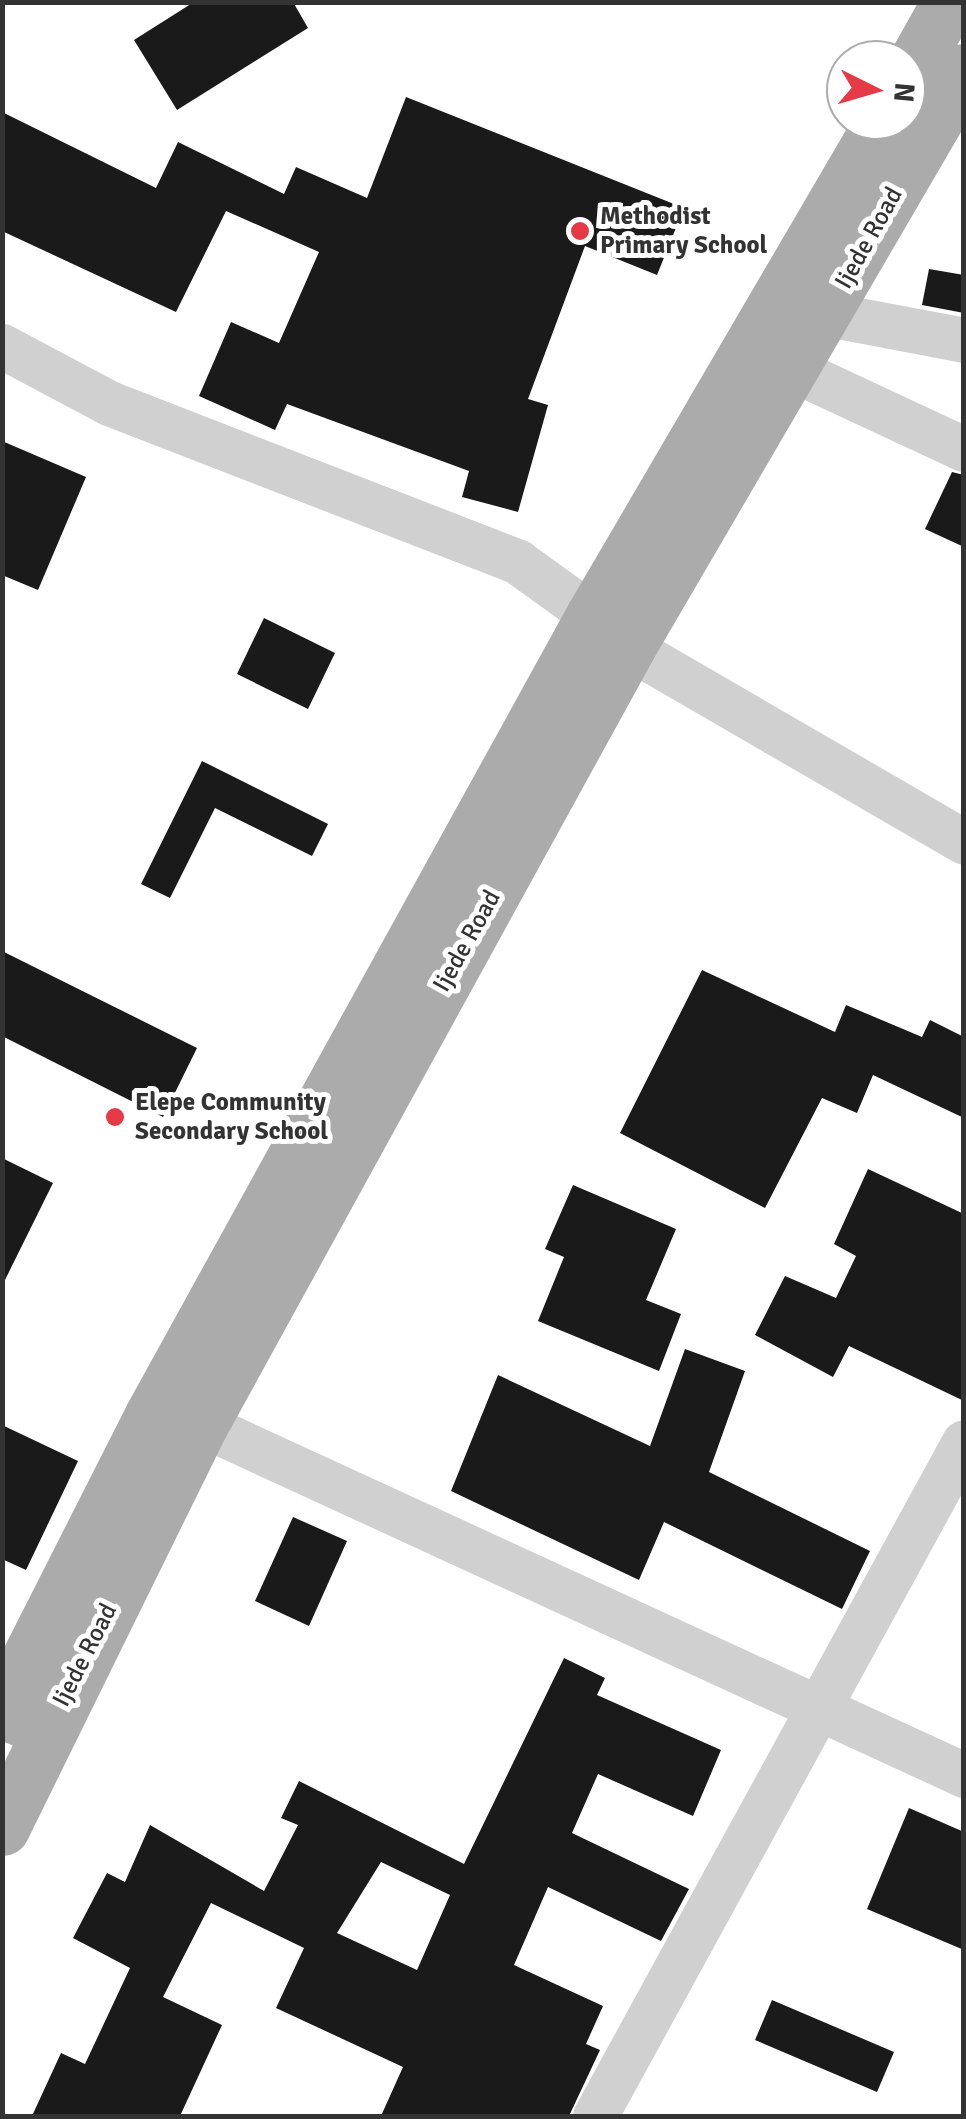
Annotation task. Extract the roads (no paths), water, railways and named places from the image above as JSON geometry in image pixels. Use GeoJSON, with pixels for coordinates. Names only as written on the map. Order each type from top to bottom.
{"type":"FeatureCollection","features":[{"type":"Feature","properties":{"kind":"main road"},"geometry":{"type":"LineString","coordinates":[[926,43],[949,2]]}},
{"type":"Feature","properties":{"kind":"main road","name":"Ijede Road"},"geometry":{"type":"LineString","coordinates":[[2,1828],[25,1720],[151,1417],[611,631],[826,314],[964,71]]}},
{"type":"Feature","properties":{"kind":"main road","name":"Ijede Road"},"geometry":{"type":"LineString","coordinates":[[25,1720],[201,1424],[611,631],[872,140]]}},
{"type":"Feature","properties":{"kind":"street"},"geometry":{"type":"LineString","coordinates":[[826,314],[964,340]]}},
{"type":"Feature","properties":{"kind":"street"},"geometry":{"type":"LineString","coordinates":[[2,346],[109,402],[518,562],[611,631],[964,842]]}},
{"type":"Feature","properties":{"kind":"street"},"geometry":{"type":"LineString","coordinates":[[790,368],[964,449]]}},
{"type":"Feature","properties":{"kind":"street"},"geometry":{"type":"LineString","coordinates":[[201,1424],[964,1776]]}},
{"type":"Feature","properties":{"kind":"street"},"geometry":{"type":"LineString","coordinates":[[595,2116],[964,1442]]}},
{"type":"Feature","properties":{"kind":"place","name":"Methodist Primary School"},"geometry":{"type":"Point","coordinates":[580,231]}},
{"type":"Feature","properties":{"kind":"place","name":"Elepe Community Secondary School"},"geometry":{"type":"Point","coordinates":[115,1117]}}]}
